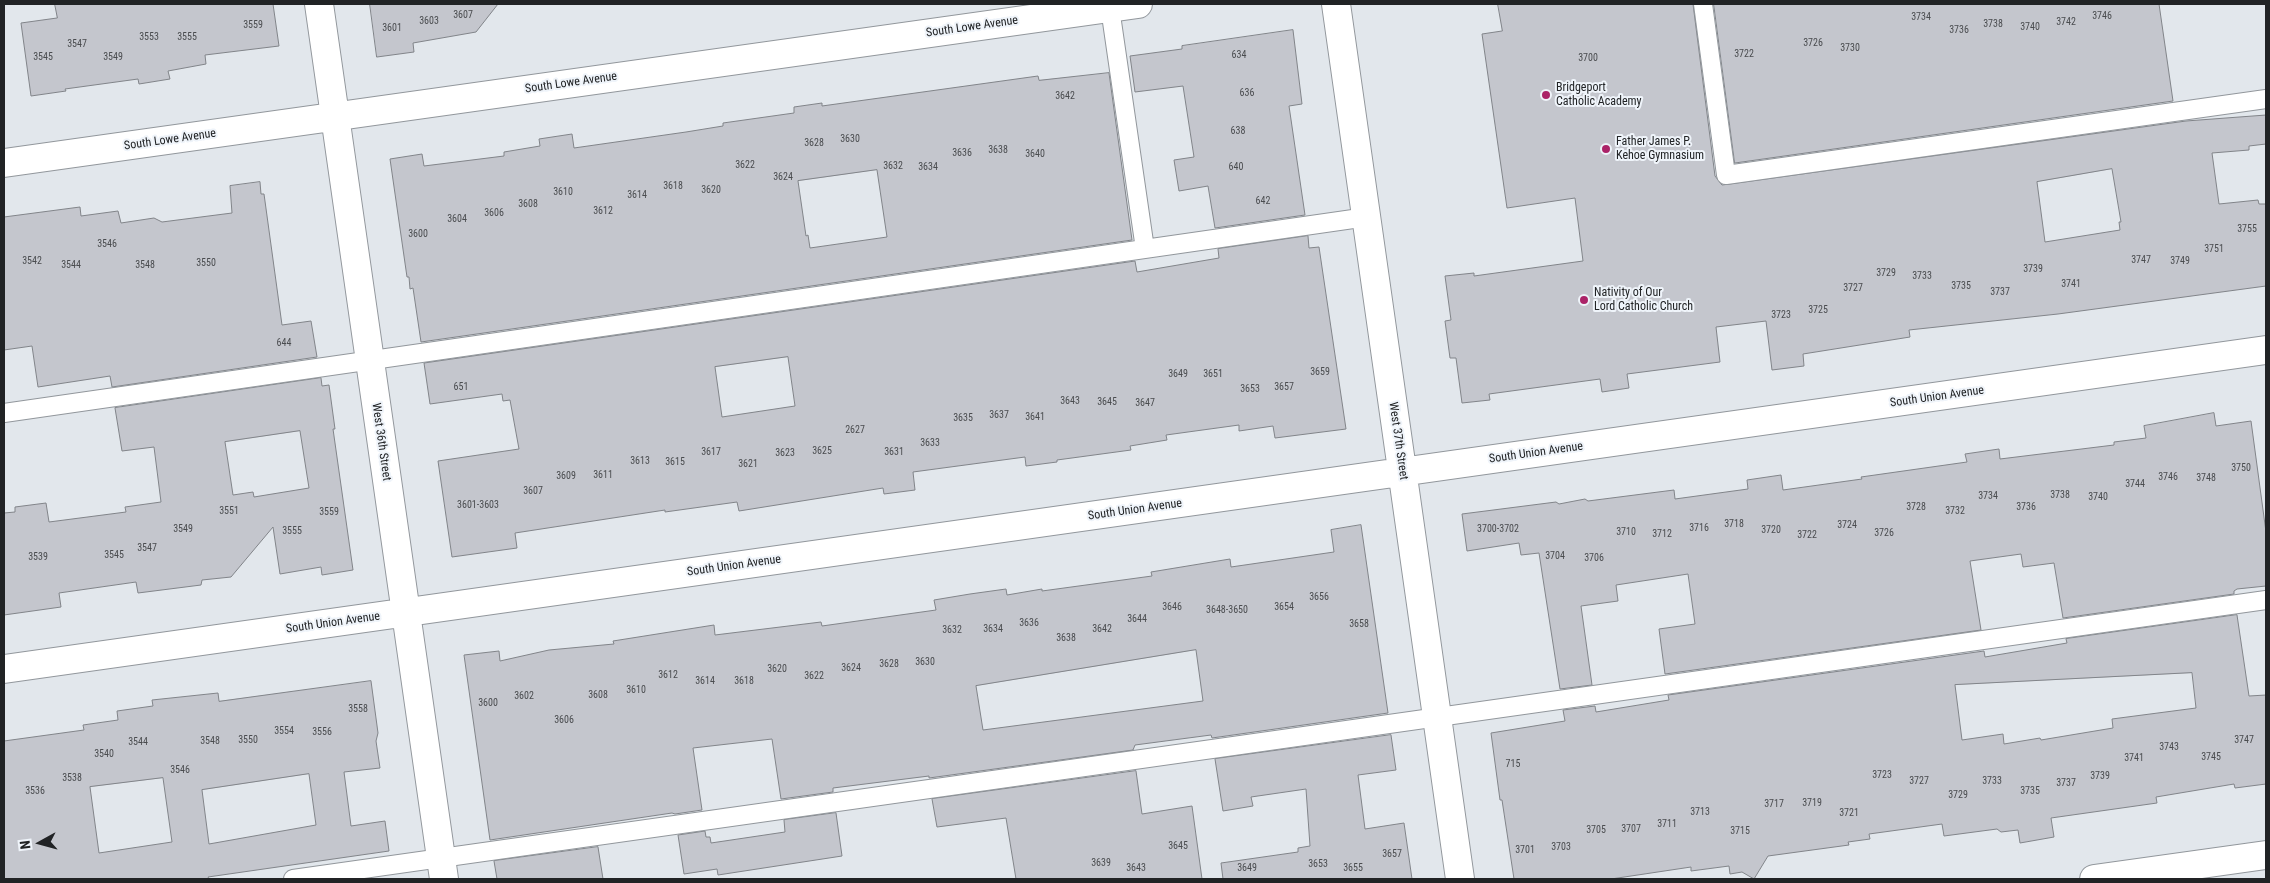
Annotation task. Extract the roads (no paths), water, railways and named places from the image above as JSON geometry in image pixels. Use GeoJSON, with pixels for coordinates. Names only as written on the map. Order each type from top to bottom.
{"type":"FeatureCollection","features":[{"type":"Feature","properties":{"kind":"street","name":"West 36th Street"},"geometry":{"type":"LineString","coordinates":[[319,4],[442,869]]}},
{"type":"Feature","properties":{"kind":"street","name":"South Lowe Avenue"},"geometry":{"type":"LineString","coordinates":[[4,162],[335,117],[1092,8],[1138,4]]}},
{"type":"Feature","properties":{"kind":"street","name":"West 37th Street"},"geometry":{"type":"LineString","coordinates":[[1336,4],[1460,879]]}},
{"type":"Feature","properties":{"kind":"street","name":"South Union Avenue"},"geometry":{"type":"LineString","coordinates":[[4,669],[2266,350]]}},
{"type":"Feature","properties":{"kind":"street"},"geometry":{"type":"LineString","coordinates":[[2094,879],[2266,855]]}},
{"type":"Feature","properties":{"kind":"lane"},"geometry":{"type":"LineString","coordinates":[[1703,4],[1726,175],[2266,99]]}},
{"type":"Feature","properties":{"kind":"lane"},"geometry":{"type":"LineString","coordinates":[[1092,8],[1145,249]]}},
{"type":"Feature","properties":{"kind":"lane"},"geometry":{"type":"LineString","coordinates":[[4,413],[1367,217]]}},
{"type":"Feature","properties":{"kind":"lane"},"geometry":{"type":"LineString","coordinates":[[293,879],[442,869],[1437,718],[2266,600]]}},
{"type":"Feature","properties":{"kind":"place","name":"Bridgeport Catholic Academy"},"geometry":{"type":"Point","coordinates":[1546,95]}},
{"type":"Feature","properties":{"kind":"place","name":"Father James P. Kehoe Gymnasium"},"geometry":{"type":"Point","coordinates":[1606,149]}},
{"type":"Feature","properties":{"kind":"place","name":"Nativity of Our Lord Catholic Church"},"geometry":{"type":"Point","coordinates":[1584,300]}}]}
